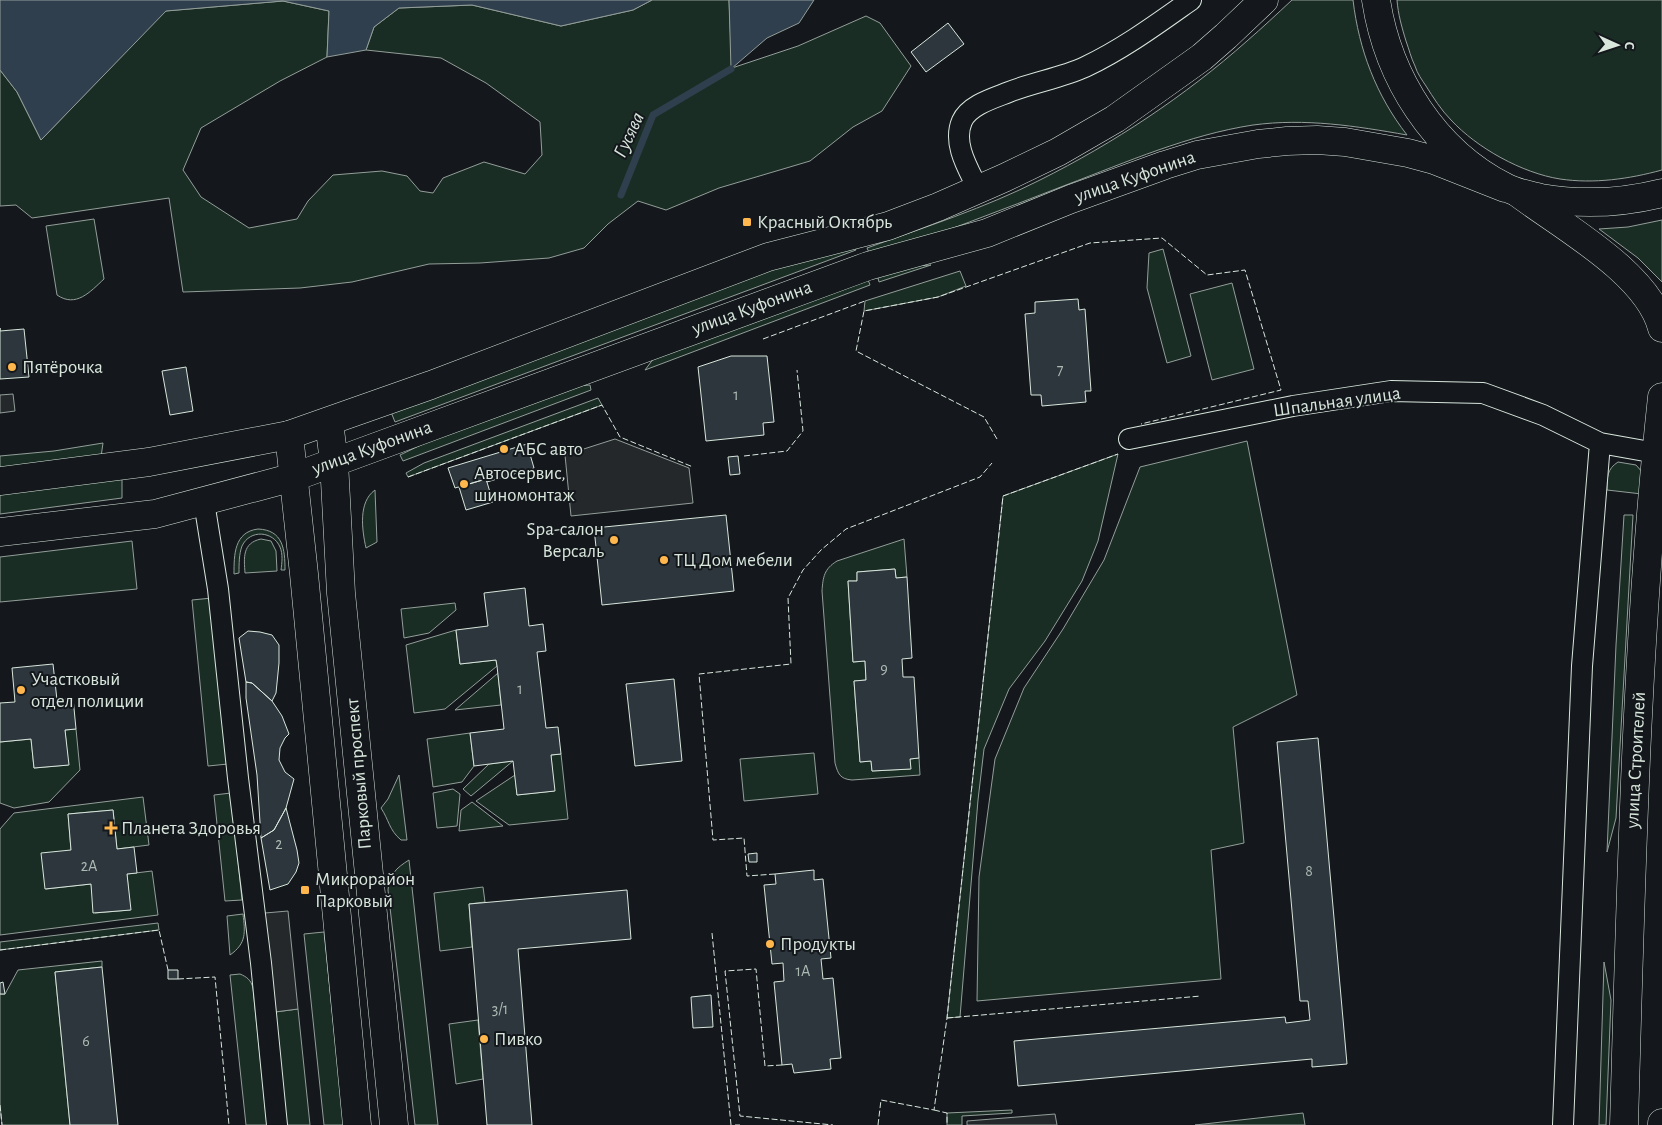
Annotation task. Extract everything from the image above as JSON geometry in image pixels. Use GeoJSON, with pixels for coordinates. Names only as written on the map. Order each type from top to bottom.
{"type":"FeatureCollection","features":[{"type":"Feature","properties":{"kind":"main road","name":"улица Куфонина"},"geometry":{"type":"LineString","coordinates":[[0,481],[149,462],[289,435],[431,385],[768,257],[888,226],[978,189],[1058,152],[1116,119],[1202,56],[1264,0]]}},
{"type":"Feature","properties":{"kind":"main road"},"geometry":{"type":"LineString","coordinates":[[1376,0],[1384,39],[1405,89],[1419,111],[1446,144],[1476,169],[1512,190],[1597,250],[1630,277],[1649,299],[1662,328]]}},
{"type":"Feature","properties":{"kind":"main road","name":"улица Куфонина"},"geometry":{"type":"LineString","coordinates":[[0,532],[155,514],[294,477],[868,266],[987,233],[1071,199],[1196,155],[1250,145],[1286,141],[1317,140],[1345,142],[1426,158],[1512,190]]}},
{"type":"Feature","properties":{"kind":"main road"},"geometry":{"type":"LineString","coordinates":[[1512,190],[1559,201],[1588,203],[1617,202],[1662,193]]}},
{"type":"Feature","properties":{"kind":"main road","name":"улица Строителей"},"geometry":{"type":"LineString","coordinates":[[1624,1125],[1632,835],[1649,532],[1662,397]]}},
{"type":"Feature","properties":{"kind":"main road","name":"Парковый проспект"},"geometry":{"type":"LineString","coordinates":[[329,422],[334,462],[341,593],[394,1125]]}},
{"type":"Feature","properties":{"kind":"main road","name":"Парковый проспект"},"geometry":{"type":"LineString","coordinates":[[289,435],[357,1125]]}},
{"type":"Feature","properties":{"kind":"street"},"geometry":{"type":"LineString","coordinates":[[978,189],[966,165],[960,146],[959,133],[962,120],[969,112],[981,104],[1016,89],[1084,67],[1143,33],[1191,0]]}},
{"type":"Feature","properties":{"kind":"street","name":"Шпальная улица"},"geometry":{"type":"LineString","coordinates":[[1129,439],[1293,406],[1391,390],[1483,393],[1543,415],[1600,442],[1656,453]]}},
{"type":"Feature","properties":{"kind":"street"},"geometry":{"type":"LineString","coordinates":[[1562,1125],[1582,666],[1600,442]]}},
{"type":"Feature","properties":{"kind":"street"},"geometry":{"type":"LineString","coordinates":[[204,502],[218,589],[261,963],[277,1125]]}},
{"type":"Feature","properties":{"kind":"green space"},"geometry":{"type":"Polygon","coordinates":[[[652,0],[729,0],[732,68],[798,46],[866,16],[880,23],[911,66],[882,111],[853,127],[810,161],[719,188],[666,210],[638,201],[608,224],[584,248],[549,258],[480,263],[429,264],[352,282],[300,288],[183,292],[169,198],[32,218],[16,205],[0,206],[0,70],[17,92],[41,140],[165,11],[283,1],[329,11],[327,57],[280,81],[201,128],[183,170],[201,197],[249,228],[297,219],[308,201],[333,175],[382,171],[407,176],[420,191],[433,193],[443,178],[484,162],[525,174],[542,155],[540,122],[486,83],[441,58],[366,50],[374,27],[399,8],[472,5],[561,26],[633,10],[652,0]]]}},
{"type":"Feature","properties":{"kind":"green space"},"geometry":{"type":"Polygon","coordinates":[[[1292,0],[1353,0],[1360,37],[1371,71],[1386,104],[1407,135],[1350,126],[1292,122],[1253,125],[1205,135],[1158,150],[872,259],[867,248],[955,217],[1019,190],[1068,166],[1122,134],[1199,81],[1292,0]]]}},
{"type":"Feature","properties":{"kind":"green space"},"geometry":{"type":"Polygon","coordinates":[[[1397,0],[1662,0],[1662,170],[1611,180],[1586,181],[1545,176],[1501,158],[1462,130],[1437,103],[1412,60],[1399,16],[1397,0]]]}},
{"type":"Feature","properties":{"kind":"green space"},"geometry":{"type":"Polygon","coordinates":[[[94,219],[104,279],[82,297],[70,300],[64,299],[57,295],[46,226],[94,219]]]}},
{"type":"Feature","properties":{"kind":"green space"},"geometry":{"type":"Polygon","coordinates":[[[1662,220],[1662,282],[1638,258],[1599,229],[1628,227],[1662,220]]]}},
{"type":"Feature","properties":{"kind":"green space"},"geometry":{"type":"Polygon","coordinates":[[[851,239],[856,250],[395,422],[391,412],[851,239]]]}},
{"type":"Feature","properties":{"kind":"green space"},"geometry":{"type":"Polygon","coordinates":[[[1163,249],[1191,356],[1167,363],[1147,288],[1149,253],[1163,249]]]}},
{"type":"Feature","properties":{"kind":"green space"},"geometry":{"type":"Polygon","coordinates":[[[931,265],[879,282],[877,274],[912,266],[931,265]]]}},
{"type":"Feature","properties":{"kind":"green space"},"geometry":{"type":"Polygon","coordinates":[[[960,271],[966,286],[938,297],[864,311],[865,301],[960,271]]]}},
{"type":"Feature","properties":{"kind":"green space"},"geometry":{"type":"Polygon","coordinates":[[[867,277],[870,285],[645,370],[654,358],[867,277]]]}},
{"type":"Feature","properties":{"kind":"green space"},"geometry":{"type":"Polygon","coordinates":[[[1232,283],[1254,369],[1212,380],[1190,294],[1232,283]]]}},
{"type":"Feature","properties":{"kind":"green space"},"geometry":{"type":"Polygon","coordinates":[[[590,385],[591,390],[403,461],[400,455],[446,433],[575,386],[590,385]]]}},
{"type":"Feature","properties":{"kind":"green space"},"geometry":{"type":"Polygon","coordinates":[[[598,398],[602,405],[408,477],[406,473],[424,463],[598,398]]]}},
{"type":"Feature","properties":{"kind":"green space"},"geometry":{"type":"Polygon","coordinates":[[[1247,441],[1297,695],[1233,727],[1244,843],[1211,850],[1221,979],[977,1001],[979,877],[995,759],[1024,688],[1063,629],[1104,560],[1140,467],[1247,441]]]}},
{"type":"Feature","properties":{"kind":"green space"},"geometry":{"type":"Polygon","coordinates":[[[103,443],[101,457],[0,469],[0,456],[54,451],[103,443]]]}},
{"type":"Feature","properties":{"kind":"green space"},"geometry":{"type":"Polygon","coordinates":[[[1118,454],[1098,541],[1082,581],[1045,641],[1009,689],[984,749],[960,1017],[947,1018],[1003,496],[1118,454]]]}},
{"type":"Feature","properties":{"kind":"green space"},"geometry":{"type":"Polygon","coordinates":[[[1618,462],[1636,465],[1643,473],[1642,494],[1607,490],[1608,474],[1618,462]]]}},
{"type":"Feature","properties":{"kind":"green space"},"geometry":{"type":"Polygon","coordinates":[[[122,478],[122,498],[0,514],[0,493],[122,478]]]}},
{"type":"Feature","properties":{"kind":"green space"},"geometry":{"type":"Polygon","coordinates":[[[375,490],[377,542],[366,548],[363,533],[364,509],[370,495],[375,490]]]}},
{"type":"Feature","properties":{"kind":"green space"},"geometry":{"type":"Polygon","coordinates":[[[1624,515],[1633,515],[1616,818],[1607,852],[1616,645],[1624,515]]]}},
{"type":"Feature","properties":{"kind":"green space"},"geometry":{"type":"Polygon","coordinates":[[[266,530],[278,537],[283,548],[285,570],[281,570],[282,553],[277,542],[267,535],[261,534],[250,537],[242,546],[239,573],[234,574],[235,552],[240,540],[250,531],[266,530]]]}},
{"type":"Feature","properties":{"kind":"green space"},"geometry":{"type":"Polygon","coordinates":[[[261,539],[271,541],[276,551],[277,571],[245,573],[245,552],[250,544],[261,539]]]}},
{"type":"Feature","properties":{"kind":"green space"},"geometry":{"type":"Polygon","coordinates":[[[904,539],[907,577],[896,578],[895,569],[857,572],[857,581],[848,581],[853,662],[865,661],[866,680],[854,681],[860,762],[871,761],[872,771],[910,769],[910,759],[919,758],[920,775],[852,780],[840,775],[835,763],[822,591],[824,577],[829,567],[837,561],[904,539]]]}},
{"type":"Feature","properties":{"kind":"green space"},"geometry":{"type":"Polygon","coordinates":[[[132,541],[137,589],[0,602],[0,557],[132,541]]]}},
{"type":"Feature","properties":{"kind":"green space"},"geometry":{"type":"Polygon","coordinates":[[[212,598],[228,764],[208,766],[192,600],[212,598]]]}},
{"type":"Feature","properties":{"kind":"green space"},"geometry":{"type":"Polygon","coordinates":[[[455,603],[456,610],[429,633],[404,638],[401,609],[455,603]]]}},
{"type":"Feature","properties":{"kind":"green space"},"geometry":{"type":"Polygon","coordinates":[[[456,630],[460,664],[496,660],[497,666],[445,709],[414,713],[406,645],[456,630]]]}},
{"type":"Feature","properties":{"kind":"green space"},"geometry":{"type":"Polygon","coordinates":[[[498,673],[501,705],[455,710],[498,673]]]}},
{"type":"Feature","properties":{"kind":"green space"},"geometry":{"type":"Polygon","coordinates":[[[76,729],[80,770],[49,802],[14,808],[0,803],[0,742],[31,739],[34,768],[68,765],[65,730],[76,729]]]}},
{"type":"Feature","properties":{"kind":"green space"},"geometry":{"type":"Polygon","coordinates":[[[470,733],[474,766],[462,782],[433,787],[427,739],[470,733]]]}},
{"type":"Feature","properties":{"kind":"green space"},"geometry":{"type":"Polygon","coordinates":[[[814,753],[818,794],[744,801],[740,759],[814,753]]]}},
{"type":"Feature","properties":{"kind":"green space"},"geometry":{"type":"Polygon","coordinates":[[[561,754],[568,819],[509,825],[476,801],[515,775],[517,795],[554,791],[551,755],[561,754]]]}},
{"type":"Feature","properties":{"kind":"green space"},"geometry":{"type":"Polygon","coordinates":[[[513,761],[471,796],[463,789],[489,764],[513,761]]]}},
{"type":"Feature","properties":{"kind":"green space"},"geometry":{"type":"Polygon","coordinates":[[[399,775],[407,840],[401,840],[394,832],[381,808],[388,799],[399,775]]]}},
{"type":"Feature","properties":{"kind":"green space"},"geometry":{"type":"Polygon","coordinates":[[[453,789],[460,794],[457,826],[437,828],[433,793],[453,789]]]}},
{"type":"Feature","properties":{"kind":"green space"},"geometry":{"type":"Polygon","coordinates":[[[231,793],[242,900],[225,901],[214,795],[231,793]]]}},
{"type":"Feature","properties":{"kind":"green space"},"geometry":{"type":"Polygon","coordinates":[[[143,797],[149,845],[117,849],[113,810],[68,814],[71,850],[46,889],[91,884],[95,913],[130,910],[127,874],[152,871],[158,915],[0,935],[0,829],[14,813],[143,797]]]}},
{"type":"Feature","properties":{"kind":"green space"},"geometry":{"type":"Polygon","coordinates":[[[472,802],[503,826],[459,831],[461,810],[472,802]]]}},
{"type":"Feature","properties":{"kind":"green space"},"geometry":{"type":"Polygon","coordinates":[[[409,860],[438,1125],[415,1125],[388,890],[394,872],[409,860]]]}},
{"type":"Feature","properties":{"kind":"green space"},"geometry":{"type":"Polygon","coordinates":[[[483,887],[485,902],[469,904],[472,947],[440,951],[434,893],[483,887]]]}},
{"type":"Feature","properties":{"kind":"green space"},"geometry":{"type":"Polygon","coordinates":[[[243,914],[244,937],[236,951],[230,955],[227,916],[243,914]]]}},
{"type":"Feature","properties":{"kind":"green space"},"geometry":{"type":"Polygon","coordinates":[[[158,923],[159,930],[0,950],[0,942],[158,923]]]}},
{"type":"Feature","properties":{"kind":"green space"},"geometry":{"type":"Polygon","coordinates":[[[324,932],[344,1125],[324,1125],[304,934],[324,932]]]}},
{"type":"Feature","properties":{"kind":"green space"},"geometry":{"type":"Polygon","coordinates":[[[102,961],[102,967],[55,972],[70,1125],[2,1125],[0,1105],[0,994],[5,994],[18,970],[102,961]]]}},
{"type":"Feature","properties":{"kind":"green space"},"geometry":{"type":"Polygon","coordinates":[[[1604,962],[1611,1000],[1606,1125],[1599,1125],[1604,962]]]}},
{"type":"Feature","properties":{"kind":"green space"},"geometry":{"type":"Polygon","coordinates":[[[240,974],[248,979],[253,988],[267,1125],[246,1125],[230,975],[240,974]]]}},
{"type":"Feature","properties":{"kind":"green space"},"geometry":{"type":"Polygon","coordinates":[[[298,1009],[310,1125],[287,1125],[275,1012],[298,1009]]]}},
{"type":"Feature","properties":{"kind":"green space"},"geometry":{"type":"Polygon","coordinates":[[[478,1020],[483,1079],[456,1084],[449,1024],[478,1020]]]}},
{"type":"Feature","properties":{"kind":"green space"},"geometry":{"type":"Polygon","coordinates":[[[1012,1110],[1012,1113],[962,1116],[962,1125],[947,1125],[947,1113],[1012,1110]]]}},
{"type":"Feature","properties":{"kind":"green space"},"geometry":{"type":"Polygon","coordinates":[[[1303,1113],[1305,1125],[1195,1125],[1303,1113]]]}},
{"type":"Feature","properties":{"kind":"shaded area"},"geometry":{"type":"Polygon","coordinates":[[[13,394],[15,411],[0,413],[0,395],[13,394]]]}},
{"type":"Feature","properties":{"kind":"shaded area"},"geometry":{"type":"Polygon","coordinates":[[[615,439],[689,468],[693,503],[571,516],[565,455],[615,439]]]}},
{"type":"Feature","properties":{"kind":"shaded area"},"geometry":{"type":"Polygon","coordinates":[[[288,911],[298,1009],[275,1012],[265,913],[288,911]]]}},
{"type":"Feature","properties":{"kind":"shaded area"},"geometry":{"type":"Polygon","coordinates":[[[1055,1114],[1057,1125],[967,1125],[967,1121],[1055,1114]]]}},
{"type":"Feature","properties":{"kind":"water"},"geometry":{"type":"Polygon","coordinates":[[[0,0],[652,0],[633,10],[561,26],[472,5],[399,8],[374,27],[366,50],[327,57],[329,11],[283,1],[166,11],[41,140],[17,92],[0,70],[0,0]]]}},
{"type":"Feature","properties":{"kind":"water"},"geometry":{"type":"Polygon","coordinates":[[[729,0],[814,0],[799,23],[767,38],[731,69],[729,0]]]}},
{"type":"Feature","properties":{"kind":"building"},"geometry":{"type":"Polygon","coordinates":[[[948,23],[964,44],[926,72],[911,52],[948,23]]]}},
{"type":"Feature","properties":{"kind":"building"},"geometry":{"type":"Polygon","coordinates":[[[1078,299],[1079,310],[1085,309],[1091,391],[1085,391],[1086,402],[1042,406],[1041,395],[1031,395],[1025,314],[1035,313],[1035,302],[1078,299]]]}},
{"type":"Feature","properties":{"kind":"building"},"geometry":{"type":"Polygon","coordinates":[[[24,329],[29,377],[0,379],[0,331],[24,329]]]}},
{"type":"Feature","properties":{"kind":"building"},"geometry":{"type":"Polygon","coordinates":[[[731,356],[767,356],[774,422],[763,423],[764,435],[706,441],[698,367],[731,356]]]}},
{"type":"Feature","properties":{"kind":"building"},"geometry":{"type":"Polygon","coordinates":[[[186,367],[193,411],[170,415],[162,371],[186,367]]]}},
{"type":"Feature","properties":{"kind":"building"},"geometry":{"type":"Polygon","coordinates":[[[527,444],[534,468],[487,482],[486,479],[455,488],[448,468],[527,444]]]}},
{"type":"Feature","properties":{"kind":"building"},"geometry":{"type":"Polygon","coordinates":[[[738,456],[740,474],[730,475],[728,457],[738,456]]]}},
{"type":"Feature","properties":{"kind":"building"},"geometry":{"type":"Polygon","coordinates":[[[486,479],[493,502],[466,510],[459,487],[486,479]]]}},
{"type":"Feature","properties":{"kind":"building","name":"ТЦ Дом мебели"},"geometry":{"type":"Polygon","coordinates":[[[726,515],[734,591],[602,605],[594,528],[726,515]]]}},
{"type":"Feature","properties":{"kind":"building"},"geometry":{"type":"Polygon","coordinates":[[[895,569],[896,578],[907,577],[912,658],[902,659],[903,677],[914,677],[919,758],[910,759],[911,769],[872,771],[871,761],[860,762],[854,681],[866,680],[865,661],[853,662],[848,581],[857,581],[857,572],[895,569]]]}},
{"type":"Feature","properties":{"kind":"building"},"geometry":{"type":"Polygon","coordinates":[[[525,588],[529,626],[543,624],[546,651],[537,652],[546,728],[558,727],[561,754],[551,755],[555,791],[517,795],[513,761],[474,766],[470,733],[504,729],[497,666],[496,660],[460,664],[456,630],[488,626],[484,593],[525,588]]]}},
{"type":"Feature","properties":{"kind":"building"},"geometry":{"type":"Polygon","coordinates":[[[248,631],[272,635],[279,645],[276,693],[272,701],[252,683],[246,682],[239,638],[248,631]]]}},
{"type":"Feature","properties":{"kind":"building"},"geometry":{"type":"Polygon","coordinates":[[[53,664],[57,700],[73,698],[76,729],[65,730],[69,765],[34,768],[31,739],[0,742],[0,703],[15,702],[12,668],[53,664]]]}},
{"type":"Feature","properties":{"kind":"building"},"geometry":{"type":"Polygon","coordinates":[[[674,679],[682,761],[635,766],[626,684],[674,679]]]}},
{"type":"Feature","properties":{"kind":"building"},"geometry":{"type":"Polygon","coordinates":[[[246,682],[252,683],[272,701],[282,716],[289,734],[280,748],[279,760],[285,772],[294,779],[286,808],[274,830],[261,838],[257,775],[246,698],[246,682]]]}},
{"type":"Feature","properties":{"kind":"building"},"geometry":{"type":"Polygon","coordinates":[[[1318,738],[1347,1064],[1312,1067],[1312,1059],[1018,1086],[1014,1041],[1285,1017],[1286,1023],[1310,1020],[1308,1001],[1300,1001],[1277,742],[1318,738]]]}},
{"type":"Feature","properties":{"kind":"building"},"geometry":{"type":"Polygon","coordinates":[[[286,808],[299,863],[296,872],[288,884],[270,890],[261,838],[274,830],[286,808]]]}},
{"type":"Feature","properties":{"kind":"building"},"geometry":{"type":"Polygon","coordinates":[[[113,810],[117,849],[134,847],[137,873],[127,874],[131,910],[93,913],[91,884],[45,889],[41,853],[71,850],[68,814],[113,810]]]}},
{"type":"Feature","properties":{"kind":"building"},"geometry":{"type":"Polygon","coordinates":[[[757,853],[757,862],[749,862],[748,854],[757,853]]]}},
{"type":"Feature","properties":{"kind":"building"},"geometry":{"type":"Polygon","coordinates":[[[814,870],[814,880],[823,879],[831,958],[821,959],[823,979],[833,978],[841,1058],[830,1059],[831,1069],[794,1073],[792,1064],[782,1065],[774,982],[784,981],[783,963],[772,964],[764,885],[776,884],[775,874],[814,870]]]}},
{"type":"Feature","properties":{"kind":"building"},"geometry":{"type":"Polygon","coordinates":[[[627,890],[631,939],[518,949],[532,1125],[487,1125],[469,904],[627,890]]]}},
{"type":"Feature","properties":{"kind":"building"},"geometry":{"type":"Polygon","coordinates":[[[102,967],[118,1125],[70,1125],[55,972],[102,967]]]}},
{"type":"Feature","properties":{"kind":"building"},"geometry":{"type":"Polygon","coordinates":[[[168,970],[178,970],[178,979],[168,979],[168,970]]]}},
{"type":"Feature","properties":{"kind":"building"},"geometry":{"type":"Polygon","coordinates":[[[3,982],[5,994],[0,994],[0,983],[3,982]]]}},
{"type":"Feature","properties":{"kind":"building"},"geometry":{"type":"Polygon","coordinates":[[[711,995],[713,1027],[693,1028],[691,997],[711,995]]]}},
{"type":"Feature","properties":{"kind":"waterway","name":"Гусява"},"geometry":{"type":"LineString","coordinates":[[621,195],[653,115],[731,69]]}},
{"type":"Feature","properties":{"kind":"fence"},"geometry":{"type":"LineString","coordinates":[[997,439],[984,417],[856,351],[864,311],[938,297],[1090,243],[1162,238],[1207,275],[1245,270],[1281,390],[1141,424]]}},
{"type":"Feature","properties":{"kind":"fence"},"geometry":{"type":"LineString","coordinates":[[763,339],[865,301]]}},
{"type":"Feature","properties":{"kind":"fence"},"geometry":{"type":"LineString","coordinates":[[744,456],[787,451],[803,431],[797,370]]}},
{"type":"Feature","properties":{"kind":"fence"},"geometry":{"type":"LineString","coordinates":[[408,477],[602,405],[620,437],[693,467]]}},
{"type":"Feature","properties":{"kind":"fence"},"geometry":{"type":"LineString","coordinates":[[878,1125],[881,1100],[934,1110],[947,1018],[1003,496],[1118,454]]}},
{"type":"Feature","properties":{"kind":"fence"},"geometry":{"type":"LineString","coordinates":[[775,874],[747,876],[744,838],[713,840],[699,674],[791,664],[788,598],[803,570],[821,550],[846,529],[980,477],[992,463]]}},
{"type":"Feature","properties":{"kind":"fence"},"geometry":{"type":"LineString","coordinates":[[0,950],[159,930],[168,970]]}},
{"type":"Feature","properties":{"kind":"fence"},"geometry":{"type":"LineString","coordinates":[[712,933],[731,1125]]}},
{"type":"Feature","properties":{"kind":"fence"},"geometry":{"type":"LineString","coordinates":[[782,1065],[765,1066],[756,969],[725,971],[740,1116],[833,1125]]}},
{"type":"Feature","properties":{"kind":"fence"},"geometry":{"type":"LineString","coordinates":[[178,979],[215,977],[229,1125]]}},
{"type":"Feature","properties":{"kind":"fence"},"geometry":{"type":"LineString","coordinates":[[947,1018],[1201,996]]}},
{"type":"Feature","properties":{"kind":"fence"},"geometry":{"type":"LineString","coordinates":[[0,1105],[2,1125]]}},
{"type":"Feature","properties":{"kind":"fence"},"geometry":{"type":"LineString","coordinates":[[934,1110],[947,1113],[947,1125]]}},
{"type":"Feature","properties":{"kind":"fence"},"geometry":{"type":"LineString","coordinates":[[735,1125],[740,1125]]}},
{"type":"Feature","properties":{"kind":"place","name":"Красный Октябрь"},"geometry":{"type":"Point","coordinates":[747,222]}},
{"type":"Feature","properties":{"kind":"place","name":"Пятёрочка"},"geometry":{"type":"Point","coordinates":[12,367]}},
{"type":"Feature","properties":{"kind":"place","name":"АБС авто"},"geometry":{"type":"Point","coordinates":[504,449]}},
{"type":"Feature","properties":{"kind":"place","name":"Автосервис, шиномонтаж"},"geometry":{"type":"Point","coordinates":[464,484]}},
{"type":"Feature","properties":{"kind":"place","name":"Spa-салон Версаль"},"geometry":{"type":"Point","coordinates":[614,540]}},
{"type":"Feature","properties":{"kind":"place","name":"ТЦ Дом мебели"},"geometry":{"type":"Point","coordinates":[664,560]}},
{"type":"Feature","properties":{"kind":"place","name":"Участковый отдел полиции"},"geometry":{"type":"Point","coordinates":[21,690]}},
{"type":"Feature","properties":{"kind":"place","name":"Планета Здоровья"},"geometry":{"type":"Point","coordinates":[111,828]}},
{"type":"Feature","properties":{"kind":"place","name":"Микрорайон Парковый"},"geometry":{"type":"Point","coordinates":[305,890]}},
{"type":"Feature","properties":{"kind":"place","name":"Продукты"},"geometry":{"type":"Point","coordinates":[770,944]}},
{"type":"Feature","properties":{"kind":"place","name":"Пивко"},"geometry":{"type":"Point","coordinates":[484,1039]}}]}
